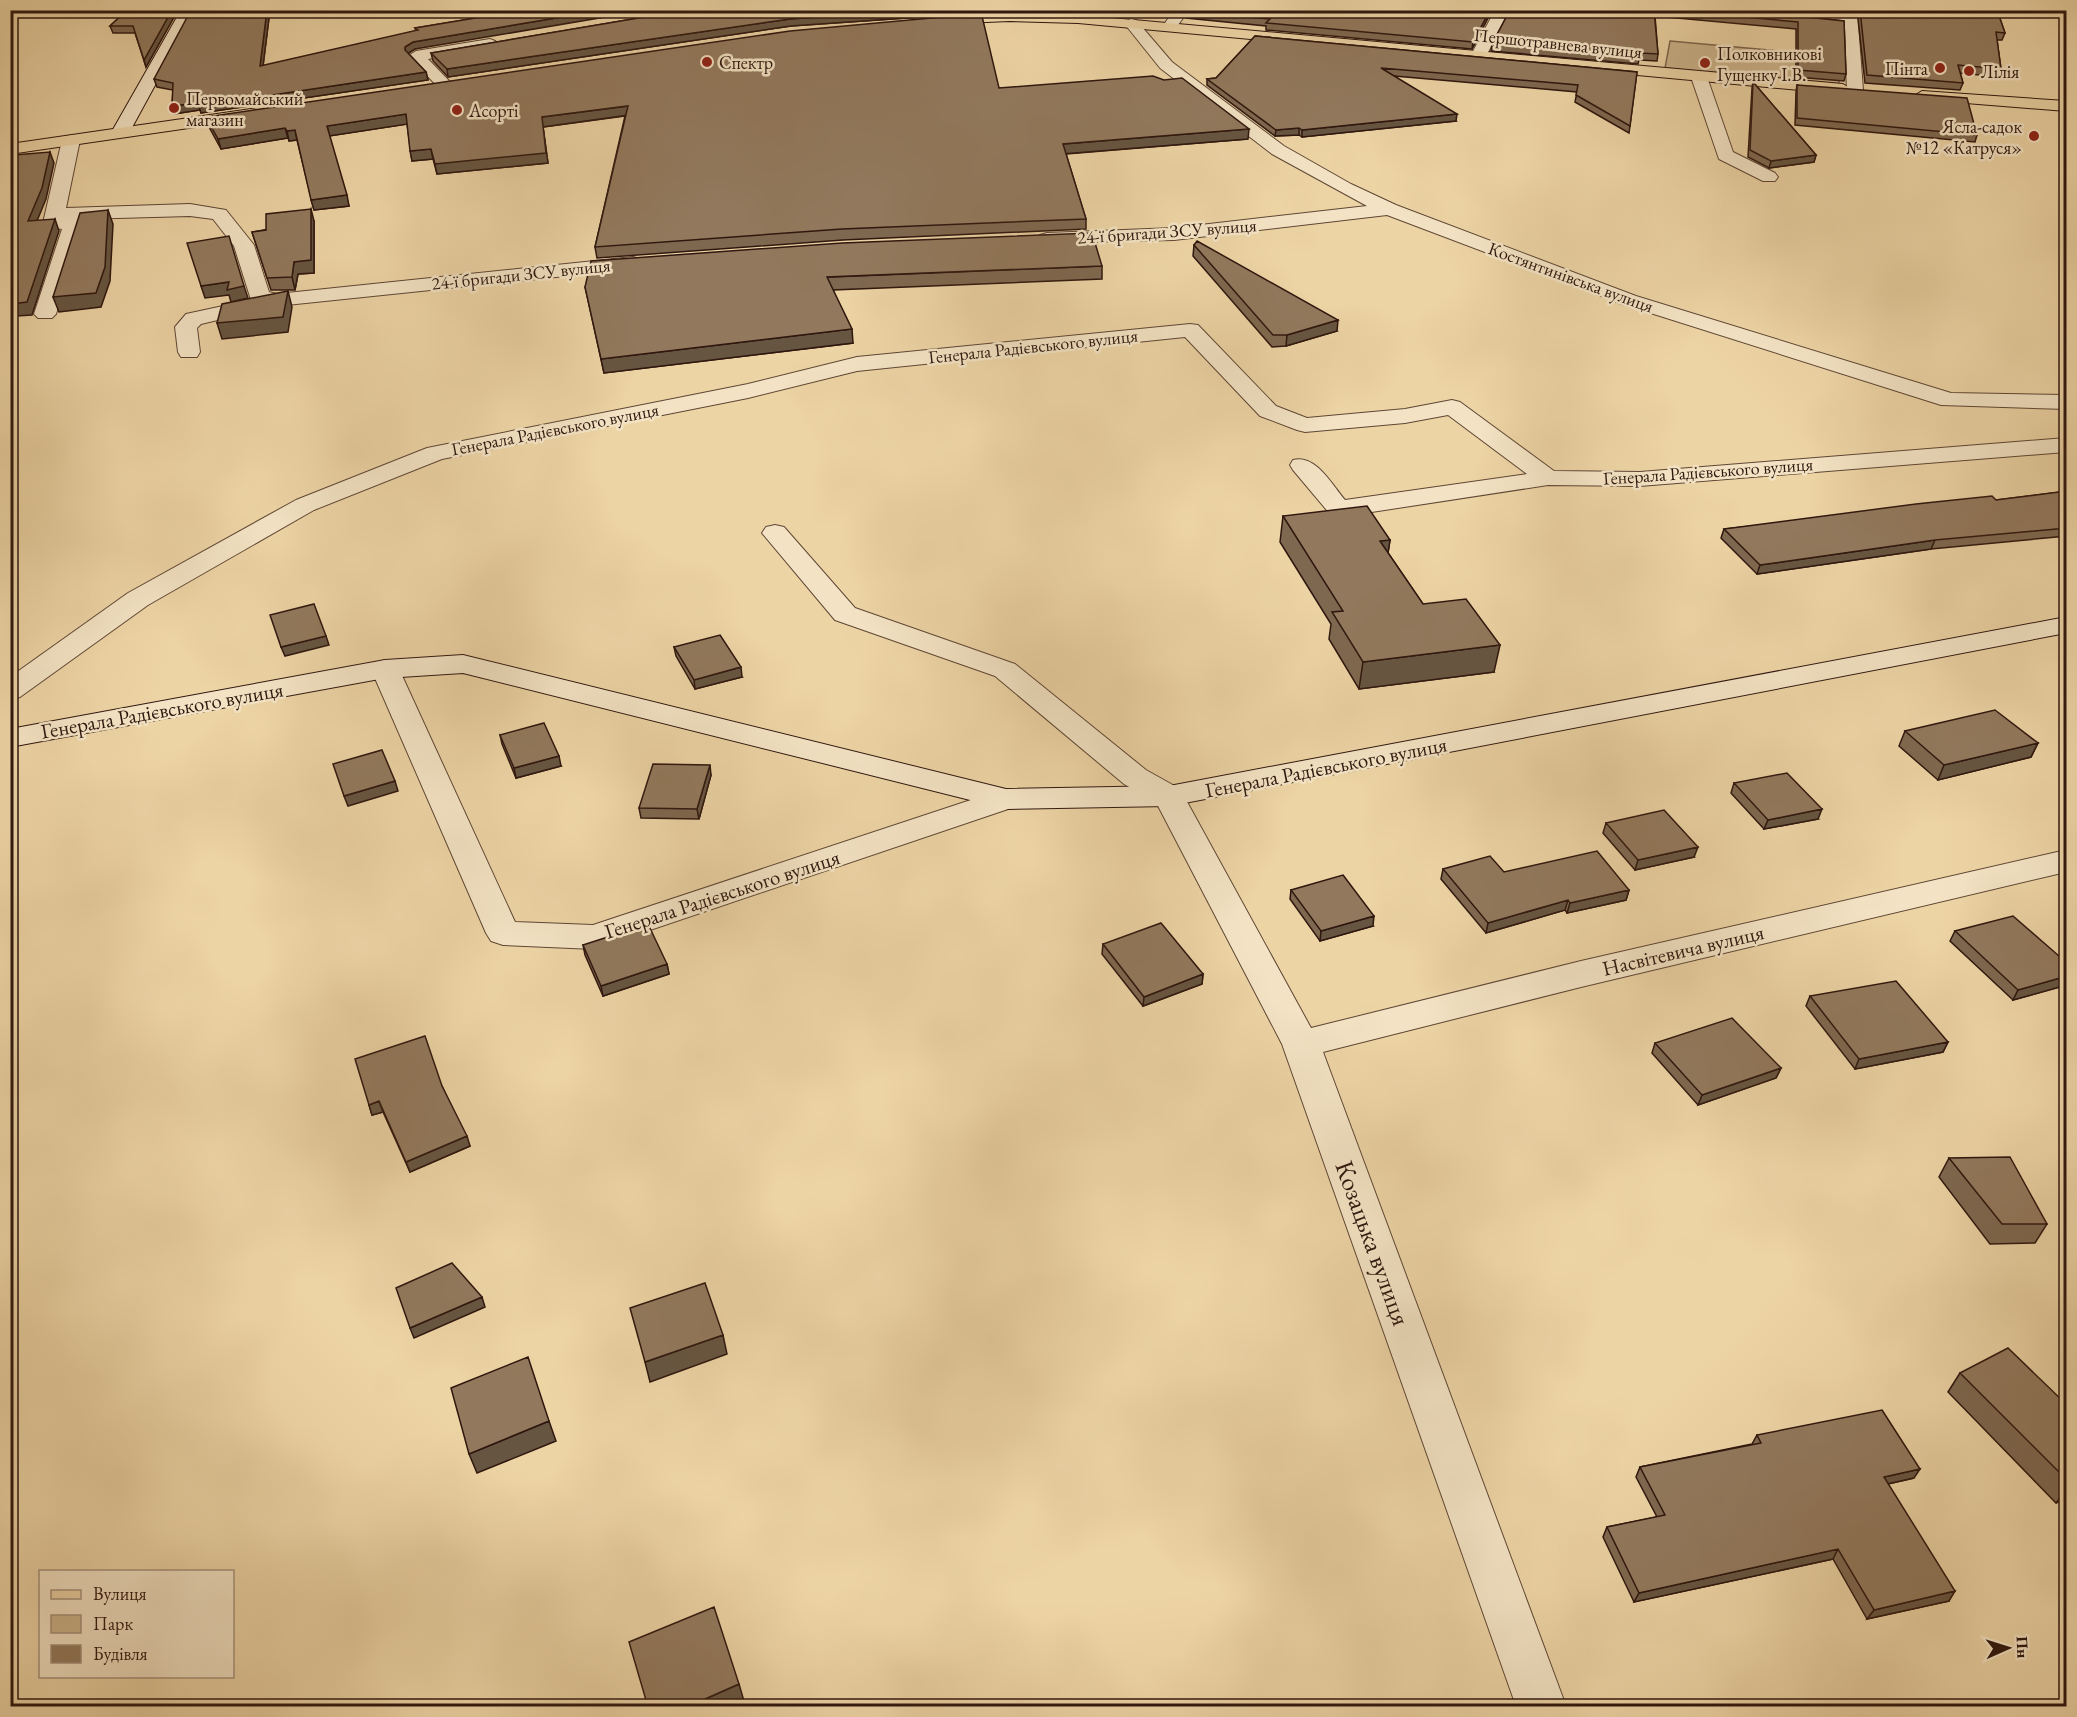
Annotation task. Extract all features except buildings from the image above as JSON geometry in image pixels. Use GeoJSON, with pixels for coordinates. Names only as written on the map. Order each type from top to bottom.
{"type":"FeatureCollection","features":[{"type":"Feature","properties":{"kind":"main road","name":"Першотравнева вулиця"},"geometry":{"type":"LineString","coordinates":[[920,21],[952,15],[1131,23],[1861,91]]}},
{"type":"Feature","properties":{"kind":"main road"},"geometry":{"type":"LineString","coordinates":[[425,89],[466,83]]}},
{"type":"Feature","properties":{"kind":"main road"},"geometry":{"type":"LineString","coordinates":[[1901,94],[2067,106]]}},
{"type":"Feature","properties":{"kind":"main road"},"geometry":{"type":"LineString","coordinates":[[10,149],[273,111]]}},
{"type":"Feature","properties":{"kind":"street"},"geometry":{"type":"LineString","coordinates":[[120,133],[189,10]]}},
{"type":"Feature","properties":{"kind":"street"},"geometry":{"type":"LineString","coordinates":[[1170,26],[1182,10]]}},
{"type":"Feature","properties":{"kind":"street"},"geometry":{"type":"LineString","coordinates":[[1479,55],[1503,10]]}},
{"type":"Feature","properties":{"kind":"street"},"geometry":{"type":"LineString","coordinates":[[1728,10],[1850,16],[1861,91]]}},
{"type":"Feature","properties":{"kind":"street","name":"Костянтинівська вулиця"},"geometry":{"type":"LineString","coordinates":[[1131,23],[1166,65],[1278,150],[1344,188],[1389,209],[1629,300],[1949,400],[2067,402]]}},
{"type":"Feature","properties":{"kind":"street"},"geometry":{"type":"LineString","coordinates":[[446,86],[416,56],[510,40]]}},
{"type":"Feature","properties":{"kind":"street"},"geometry":{"type":"LineString","coordinates":[[1699,77],[1725,155],[1769,177]]}},
{"type":"Feature","properties":{"kind":"street"},"geometry":{"type":"LineString","coordinates":[[45,314],[74,223],[53,223],[71,140]]}},
{"type":"Feature","properties":{"kind":"street","name":"24-ї бригади ЗСУ вулиця"},"geometry":{"type":"LineString","coordinates":[[1032,240],[1174,234],[1389,209]]}},
{"type":"Feature","properties":{"kind":"street"},"geometry":{"type":"LineString","coordinates":[[54,214],[190,210],[219,214],[244,245],[260,297],[278,300]]}},
{"type":"Feature","properties":{"kind":"street","name":"24-ї бригади ЗСУ вулиця"},"geometry":{"type":"LineString","coordinates":[[189,352],[186,327],[194,320],[278,300],[570,268],[653,262]]}},
{"type":"Feature","properties":{"kind":"street","name":"Генерала Радієвського вулиця"},"geometry":{"type":"LineString","coordinates":[[10,691],[138,598],[305,505],[436,453],[748,391],[857,364],[1190,330],[1268,411],[1305,425],[1405,416],[1452,407],[1548,478],[1640,479],[2067,445]]}},
{"type":"Feature","properties":{"kind":"street"},"geometry":{"type":"LineString","coordinates":[[1302,465],[1339,509],[1548,478]]}},
{"type":"Feature","properties":{"kind":"street"},"geometry":{"type":"LineString","coordinates":[[776,533],[845,614],[1005,670],[1134,777],[1168,796]]}},
{"type":"Feature","properties":{"kind":"street","name":"Генерала Радієвського вулиця"},"geometry":{"type":"LineString","coordinates":[[10,738],[385,669],[463,664],[1006,799],[1168,796],[2067,625]]}},
{"type":"Feature","properties":{"kind":"street","name":"Генерала Радієвського вулиця"},"geometry":{"type":"LineString","coordinates":[[385,669],[503,933],[594,937],[1006,799]]}},
{"type":"Feature","properties":{"kind":"street","name":"Козацька вулиця"},"geometry":{"type":"LineString","coordinates":[[1168,796],[1301,1044],[1541,1707]]}},
{"type":"Feature","properties":{"kind":"street","name":"Насвітевича вулиця"},"geometry":{"type":"LineString","coordinates":[[1301,1044],[1581,974],[2067,861]]}},
{"type":"Feature","properties":{"kind":"green space"},"geometry":{"type":"Polygon","coordinates":[[[1670,41],[1837,56],[1839,84],[1665,68],[1670,41]]]}},
{"type":"Feature","properties":{"kind":"place","name":"Спектр"},"geometry":{"type":"Point","coordinates":[707,62]}},
{"type":"Feature","properties":{"kind":"place","name":"Полковникові Гущенку І.В."},"geometry":{"type":"Point","coordinates":[1705,63]}},
{"type":"Feature","properties":{"kind":"place","name":"Пінта"},"geometry":{"type":"Point","coordinates":[1940,68]}},
{"type":"Feature","properties":{"kind":"place","name":"Лілія"},"geometry":{"type":"Point","coordinates":[1969,71]}},
{"type":"Feature","properties":{"kind":"place","name":"Первомайський магазин"},"geometry":{"type":"Point","coordinates":[174,108]}},
{"type":"Feature","properties":{"kind":"place","name":"Асорті"},"geometry":{"type":"Point","coordinates":[457,110]}},
{"type":"Feature","properties":{"kind":"place","name":"Ясла-садок №12 «Катруся»"},"geometry":{"type":"Point","coordinates":[2034,136]}}]}
